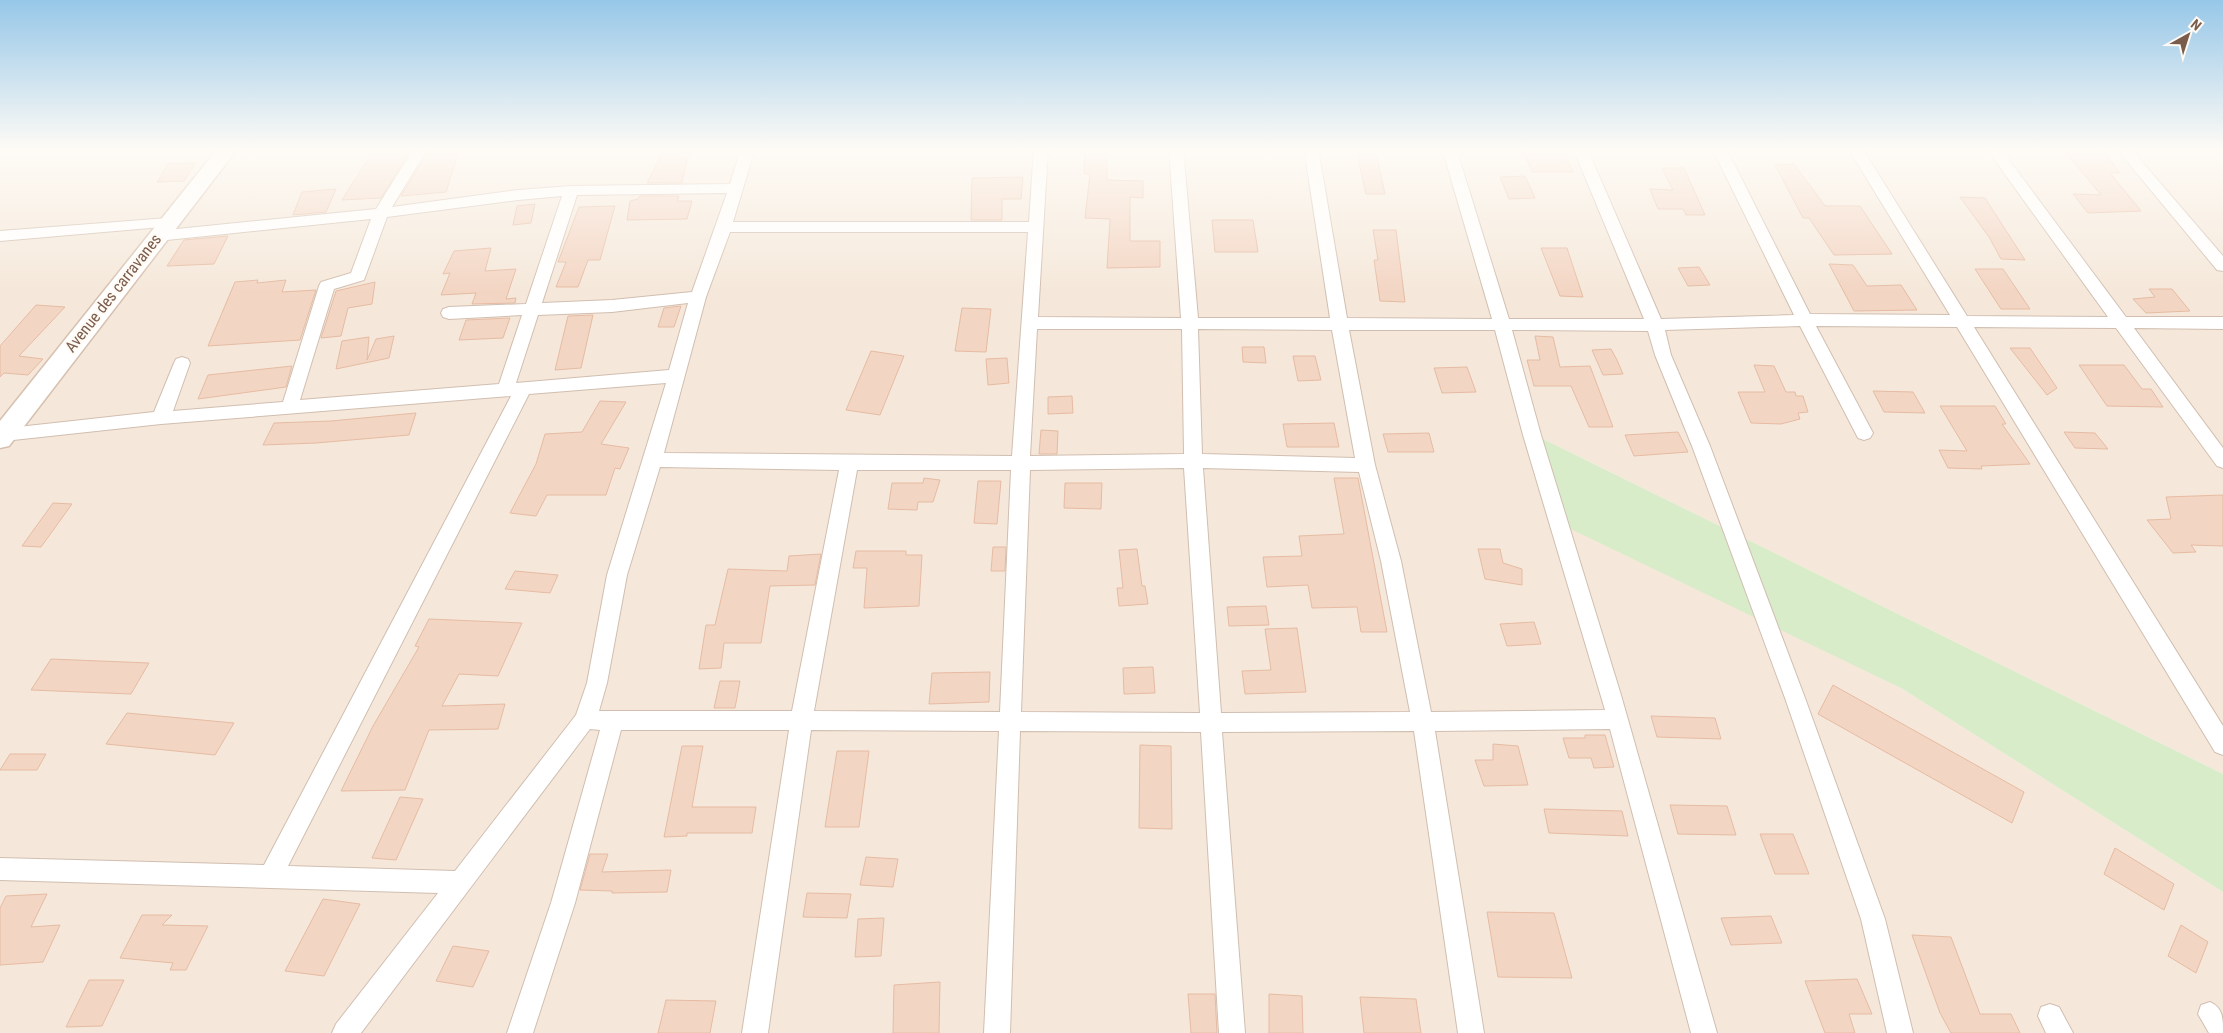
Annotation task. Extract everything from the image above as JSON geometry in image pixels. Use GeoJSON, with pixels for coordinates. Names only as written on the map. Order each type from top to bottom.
{"type":"FeatureCollection","features":[{"type":"Feature","properties":{"kind":"street","name":"Avenue des carravanes"},"geometry":{"type":"LineString","coordinates":[[2,436],[190,196]]}},
{"type":"Feature","properties":{"kind":"street"},"geometry":{"type":"LineString","coordinates":[[289,409],[327,286],[358,276],[381,213],[391,196]]}},
{"type":"Feature","properties":{"kind":"street"},"geometry":{"type":"LineString","coordinates":[[0,236],[163,230],[381,213],[508,196]]}},
{"type":"Feature","properties":{"kind":"street"},"geometry":{"type":"LineString","coordinates":[[270,877],[514,391],[531,310],[570,196]]}},
{"type":"Feature","properties":{"kind":"street"},"geometry":{"type":"LineString","coordinates":[[345,1033],[459,882],[543,778],[586,720],[598,682],[617,575],[654,460],[698,296],[733,196]]}},
{"type":"Feature","properties":{"kind":"street"},"geometry":{"type":"LineString","coordinates":[[997,1033],[1021,464],[1038,196]]}},
{"type":"Feature","properties":{"kind":"street"},"geometry":{"type":"LineString","coordinates":[[1180,196],[1190,322],[1193,461],[1232,1033]]}},
{"type":"Feature","properties":{"kind":"street"},"geometry":{"type":"LineString","coordinates":[[1319,196],[1349,383],[1366,465],[1391,562],[1423,723],[1471,1033]]}},
{"type":"Feature","properties":{"kind":"street"},"geometry":{"type":"LineString","coordinates":[[1464,196],[1532,435],[1611,695],[1616,719],[1659,865],[1704,1033]]}},
{"type":"Feature","properties":{"kind":"street"},"geometry":{"type":"LineString","coordinates":[[1600,196],[1655,325],[1663,355],[1700,446],[1778,652],[1870,910],[1900,1033]]}},
{"type":"Feature","properties":{"kind":"street"},"geometry":{"type":"LineString","coordinates":[[1743,196],[1778,269],[1864,432]]}},
{"type":"Feature","properties":{"kind":"street"},"geometry":{"type":"LineString","coordinates":[[1885,196],[2223,745]]}},
{"type":"Feature","properties":{"kind":"street"},"geometry":{"type":"LineString","coordinates":[[2028,196],[2223,460]]}},
{"type":"Feature","properties":{"kind":"street"},"geometry":{"type":"LineString","coordinates":[[2164,196],[2223,266]]}},
{"type":"Feature","properties":{"kind":"street"},"geometry":{"type":"LineString","coordinates":[[724,227],[1036,227]]}},
{"type":"Feature","properties":{"kind":"street"},"geometry":{"type":"LineString","coordinates":[[449,313],[612,306],[698,296]]}},
{"type":"Feature","properties":{"kind":"street"},"geometry":{"type":"LineString","coordinates":[[1030,323],[1190,322],[1655,325],[1806,320],[2223,323]]}},
{"type":"Feature","properties":{"kind":"street"},"geometry":{"type":"LineString","coordinates":[[161,418],[178,380],[182,363]]}},
{"type":"Feature","properties":{"kind":"street"},"geometry":{"type":"LineString","coordinates":[[2,436],[161,418],[514,391],[676,376]]}},
{"type":"Feature","properties":{"kind":"street"},"geometry":{"type":"LineString","coordinates":[[654,460],[850,464],[1193,461],[1366,465]]}},
{"type":"Feature","properties":{"kind":"street"},"geometry":{"type":"LineString","coordinates":[[755,1033],[801,721],[850,464]]}},
{"type":"Feature","properties":{"kind":"street"},"geometry":{"type":"LineString","coordinates":[[586,720],[1423,723],[1616,719]]}},
{"type":"Feature","properties":{"kind":"street"},"geometry":{"type":"LineString","coordinates":[[520,1033],[563,903],[613,721]]}},
{"type":"Feature","properties":{"kind":"street"},"geometry":{"type":"LineString","coordinates":[[0,869],[459,882]]}},
{"type":"Feature","properties":{"kind":"shaded area"},"geometry":{"type":"Polygon","coordinates":[[[0,196],[2223,196],[2223,774],[1541,438],[1901,688],[2223,892],[2223,1033],[0,1033],[0,196]]]}},
{"type":"Feature","properties":{"kind":"green space"},"geometry":{"type":"Polygon","coordinates":[[[1541,438],[2223,774],[2223,892],[1901,688],[1552,520],[1541,438]]]}},
{"type":"Feature","properties":{"kind":"building"},"geometry":{"type":"Polygon","coordinates":[[[300,196],[333,196],[326,212],[293,215],[300,196]]]}},
{"type":"Feature","properties":{"kind":"building"},"geometry":{"type":"Polygon","coordinates":[[[344,196],[382,196],[381,198],[342,200],[344,196]]]}},
{"type":"Feature","properties":{"kind":"building"},"geometry":{"type":"Polygon","coordinates":[[[640,196],[679,196],[677,201],[692,201],[687,219],[627,220],[630,201],[638,199],[640,196]]]}},
{"type":"Feature","properties":{"kind":"building"},"geometry":{"type":"Polygon","coordinates":[[[972,196],[1021,196],[1021,199],[1002,199],[1002,220],[971,220],[972,196]]]}},
{"type":"Feature","properties":{"kind":"building"},"geometry":{"type":"Polygon","coordinates":[[[1087,196],[1143,196],[1143,198],[1130,197],[1130,241],[1160,241],[1160,267],[1107,268],[1110,219],[1085,218],[1087,196]]]}},
{"type":"Feature","properties":{"kind":"building"},"geometry":{"type":"Polygon","coordinates":[[[1508,196],[1534,196],[1535,198],[1509,199],[1508,196]]]}},
{"type":"Feature","properties":{"kind":"building"},"geometry":{"type":"Polygon","coordinates":[[[1653,196],[1697,196],[1705,215],[1686,215],[1683,209],[1658,209],[1653,196]]]}},
{"type":"Feature","properties":{"kind":"building"},"geometry":{"type":"Polygon","coordinates":[[[1791,196],[1818,196],[1825,206],[1860,206],[1892,254],[1834,255],[1809,218],[1803,218],[1791,196]]]}},
{"type":"Feature","properties":{"kind":"building"},"geometry":{"type":"Polygon","coordinates":[[[2075,196],[2129,196],[2141,211],[2088,213],[2075,196]]]}},
{"type":"Feature","properties":{"kind":"building"},"geometry":{"type":"Polygon","coordinates":[[[1960,197],[1985,198],[2025,260],[2001,259],[1989,237],[1960,197]]]}},
{"type":"Feature","properties":{"kind":"building"},"geometry":{"type":"Polygon","coordinates":[[[535,204],[531,223],[513,225],[517,206],[535,204]]]}},
{"type":"Feature","properties":{"kind":"building"},"geometry":{"type":"Polygon","coordinates":[[[615,206],[600,260],[588,260],[578,287],[556,287],[566,262],[558,262],[579,207],[615,206]]]}},
{"type":"Feature","properties":{"kind":"building"},"geometry":{"type":"Polygon","coordinates":[[[1212,220],[1253,220],[1258,252],[1215,252],[1212,220]]]}},
{"type":"Feature","properties":{"kind":"building"},"geometry":{"type":"Polygon","coordinates":[[[1373,230],[1396,230],[1405,302],[1380,301],[1374,260],[1378,260],[1373,230]]]}},
{"type":"Feature","properties":{"kind":"building"},"geometry":{"type":"Polygon","coordinates":[[[228,236],[214,264],[167,266],[184,240],[228,236]]]}},
{"type":"Feature","properties":{"kind":"building"},"geometry":{"type":"Polygon","coordinates":[[[491,248],[485,271],[516,269],[506,299],[516,298],[515,303],[472,304],[476,293],[441,295],[450,273],[443,274],[454,251],[491,248]]]}},
{"type":"Feature","properties":{"kind":"building"},"geometry":{"type":"Polygon","coordinates":[[[1541,248],[1567,248],[1583,297],[1560,296],[1541,248]]]}},
{"type":"Feature","properties":{"kind":"building"},"geometry":{"type":"Polygon","coordinates":[[[1829,264],[1853,265],[1867,286],[1901,285],[1917,310],[1854,311],[1829,264]]]}},
{"type":"Feature","properties":{"kind":"building"},"geometry":{"type":"Polygon","coordinates":[[[1699,267],[1710,285],[1688,286],[1678,268],[1699,267]]]}},
{"type":"Feature","properties":{"kind":"building"},"geometry":{"type":"Polygon","coordinates":[[[1975,269],[2003,269],[2030,309],[2001,309],[1975,269]]]}},
{"type":"Feature","properties":{"kind":"building"},"geometry":{"type":"Polygon","coordinates":[[[258,280],[257,283],[286,280],[282,292],[316,290],[300,340],[208,346],[235,282],[258,280]]]}},
{"type":"Feature","properties":{"kind":"building"},"geometry":{"type":"Polygon","coordinates":[[[375,282],[372,304],[348,308],[341,336],[321,338],[336,291],[375,282]]]}},
{"type":"Feature","properties":{"kind":"building"},"geometry":{"type":"Polygon","coordinates":[[[2149,289],[2172,289],[2190,311],[2146,313],[2133,299],[2155,297],[2149,289]]]}},
{"type":"Feature","properties":{"kind":"building"},"geometry":{"type":"Polygon","coordinates":[[[36,305],[65,307],[19,356],[43,359],[28,375],[4,373],[0,377],[0,346],[36,305]]]}},
{"type":"Feature","properties":{"kind":"building"},"geometry":{"type":"Polygon","coordinates":[[[681,306],[674,327],[658,327],[664,308],[681,306]]]}},
{"type":"Feature","properties":{"kind":"building"},"geometry":{"type":"Polygon","coordinates":[[[962,308],[991,309],[986,352],[955,351],[962,308]]]}},
{"type":"Feature","properties":{"kind":"building"},"geometry":{"type":"Polygon","coordinates":[[[593,315],[581,368],[555,370],[568,316],[593,315]]]}},
{"type":"Feature","properties":{"kind":"building"},"geometry":{"type":"Polygon","coordinates":[[[510,318],[503,338],[459,340],[466,320],[510,318]]]}},
{"type":"Feature","properties":{"kind":"building"},"geometry":{"type":"Polygon","coordinates":[[[394,336],[389,358],[336,369],[342,341],[369,337],[367,360],[376,339],[394,336]]]}},
{"type":"Feature","properties":{"kind":"building"},"geometry":{"type":"Polygon","coordinates":[[[1535,336],[1553,337],[1560,367],[1590,366],[1613,427],[1589,427],[1571,386],[1534,386],[1527,360],[1540,360],[1535,336]]]}},
{"type":"Feature","properties":{"kind":"building"},"geometry":{"type":"Polygon","coordinates":[[[1242,347],[1264,347],[1266,363],[1243,362],[1242,347]]]}},
{"type":"Feature","properties":{"kind":"building"},"geometry":{"type":"Polygon","coordinates":[[[2010,348],[2030,348],[2057,388],[2047,395],[2010,348]]]}},
{"type":"Feature","properties":{"kind":"building"},"geometry":{"type":"Polygon","coordinates":[[[1611,349],[1623,374],[1603,375],[1592,350],[1611,349]]]}},
{"type":"Feature","properties":{"kind":"building"},"geometry":{"type":"Polygon","coordinates":[[[871,351],[904,356],[880,415],[846,410],[871,351]]]}},
{"type":"Feature","properties":{"kind":"building"},"geometry":{"type":"Polygon","coordinates":[[[1293,356],[1315,356],[1321,380],[1298,381],[1293,356]]]}},
{"type":"Feature","properties":{"kind":"building"},"geometry":{"type":"Polygon","coordinates":[[[1007,358],[1009,383],[988,385],[986,359],[1007,358]]]}},
{"type":"Feature","properties":{"kind":"building"},"geometry":{"type":"Polygon","coordinates":[[[1754,365],[1774,366],[1786,392],[1795,392],[1796,396],[1803,396],[1808,412],[1798,413],[1800,419],[1781,424],[1751,423],[1738,392],[1765,392],[1754,365]]]}},
{"type":"Feature","properties":{"kind":"building"},"geometry":{"type":"Polygon","coordinates":[[[2079,365],[2124,365],[2142,389],[2151,389],[2163,407],[2107,406],[2079,365]]]}},
{"type":"Feature","properties":{"kind":"building"},"geometry":{"type":"Polygon","coordinates":[[[292,366],[286,387],[198,399],[208,375],[292,366]]]}},
{"type":"Feature","properties":{"kind":"building"},"geometry":{"type":"Polygon","coordinates":[[[1467,367],[1476,392],[1442,393],[1434,368],[1467,367]]]}},
{"type":"Feature","properties":{"kind":"building"},"geometry":{"type":"Polygon","coordinates":[[[1873,391],[1913,392],[1925,413],[1884,412],[1873,391]]]}},
{"type":"Feature","properties":{"kind":"building"},"geometry":{"type":"Polygon","coordinates":[[[1072,396],[1073,413],[1048,414],[1048,397],[1072,396]]]}},
{"type":"Feature","properties":{"kind":"building"},"geometry":{"type":"Polygon","coordinates":[[[600,401],[626,402],[601,444],[629,448],[620,469],[615,468],[606,495],[547,495],[536,516],[510,513],[536,464],[545,434],[582,432],[600,401]]]}},
{"type":"Feature","properties":{"kind":"building"},"geometry":{"type":"Polygon","coordinates":[[[1940,406],[1995,406],[2006,424],[2002,424],[2030,464],[1981,466],[1982,469],[1948,468],[1939,450],[1967,451],[1940,406]]]}},
{"type":"Feature","properties":{"kind":"building"},"geometry":{"type":"Polygon","coordinates":[[[416,413],[409,435],[316,443],[263,445],[274,423],[331,421],[416,413]]]}},
{"type":"Feature","properties":{"kind":"building"},"geometry":{"type":"Polygon","coordinates":[[[1334,423],[1339,447],[1287,447],[1283,424],[1334,423]]]}},
{"type":"Feature","properties":{"kind":"building"},"geometry":{"type":"Polygon","coordinates":[[[1041,430],[1058,431],[1057,454],[1039,454],[1041,430]]]}},
{"type":"Feature","properties":{"kind":"building"},"geometry":{"type":"Polygon","coordinates":[[[1678,432],[1688,452],[1634,456],[1625,435],[1678,432]]]}},
{"type":"Feature","properties":{"kind":"building"},"geometry":{"type":"Polygon","coordinates":[[[2064,432],[2095,433],[2108,449],[2075,448],[2064,432]]]}},
{"type":"Feature","properties":{"kind":"building"},"geometry":{"type":"Polygon","coordinates":[[[1429,433],[1434,452],[1388,452],[1383,434],[1429,433]]]}},
{"type":"Feature","properties":{"kind":"building"},"geometry":{"type":"Polygon","coordinates":[[[924,478],[940,480],[933,502],[918,502],[917,510],[888,509],[892,483],[923,483],[924,478]]]}},
{"type":"Feature","properties":{"kind":"building"},"geometry":{"type":"Polygon","coordinates":[[[1334,478],[1358,478],[1387,632],[1361,632],[1357,607],[1312,608],[1308,585],[1267,587],[1263,557],[1302,556],[1299,536],[1344,534],[1334,478]]]}},
{"type":"Feature","properties":{"kind":"building"},"geometry":{"type":"Polygon","coordinates":[[[978,481],[1001,481],[997,524],[974,523],[978,481]]]}},
{"type":"Feature","properties":{"kind":"building"},"geometry":{"type":"Polygon","coordinates":[[[1065,483],[1102,483],[1101,509],[1064,508],[1065,483]]]}},
{"type":"Feature","properties":{"kind":"building"},"geometry":{"type":"Polygon","coordinates":[[[2223,495],[2223,546],[2191,545],[2196,552],[2173,553],[2147,520],[2171,519],[2166,497],[2223,495]]]}},
{"type":"Feature","properties":{"kind":"building"},"geometry":{"type":"Polygon","coordinates":[[[53,503],[72,504],[41,547],[22,546],[53,503]]]}},
{"type":"Feature","properties":{"kind":"building"},"geometry":{"type":"Polygon","coordinates":[[[993,547],[1006,547],[1005,571],[991,571],[993,547]]]}},
{"type":"Feature","properties":{"kind":"building"},"geometry":{"type":"Polygon","coordinates":[[[1137,549],[1142,586],[1145,586],[1148,604],[1119,606],[1117,588],[1123,588],[1119,550],[1137,549]]]}},
{"type":"Feature","properties":{"kind":"building"},"geometry":{"type":"Polygon","coordinates":[[[1478,549],[1500,549],[1503,563],[1522,569],[1522,585],[1485,579],[1478,549]]]}},
{"type":"Feature","properties":{"kind":"building"},"geometry":{"type":"Polygon","coordinates":[[[856,551],[906,551],[906,555],[922,555],[919,606],[864,608],[867,568],[853,568],[856,551]]]}},
{"type":"Feature","properties":{"kind":"building"},"geometry":{"type":"Polygon","coordinates":[[[821,554],[815,585],[770,586],[761,643],[724,643],[721,668],[699,669],[706,625],[715,625],[728,569],[787,571],[789,556],[821,554]]]}},
{"type":"Feature","properties":{"kind":"building"},"geometry":{"type":"Polygon","coordinates":[[[515,571],[558,575],[550,593],[505,589],[515,571]]]}},
{"type":"Feature","properties":{"kind":"building"},"geometry":{"type":"Polygon","coordinates":[[[1266,606],[1269,625],[1229,626],[1227,607],[1266,606]]]}},
{"type":"Feature","properties":{"kind":"building"},"geometry":{"type":"Polygon","coordinates":[[[429,619],[522,623],[498,676],[459,674],[442,706],[505,704],[498,729],[429,730],[405,790],[341,791],[373,726],[419,647],[415,646],[429,619]]]}},
{"type":"Feature","properties":{"kind":"building"},"geometry":{"type":"Polygon","coordinates":[[[1534,622],[1541,644],[1507,646],[1500,624],[1534,622]]]}},
{"type":"Feature","properties":{"kind":"building"},"geometry":{"type":"Polygon","coordinates":[[[1297,628],[1306,692],[1245,694],[1242,671],[1271,670],[1265,629],[1297,628]]]}},
{"type":"Feature","properties":{"kind":"building"},"geometry":{"type":"Polygon","coordinates":[[[51,659],[149,663],[131,694],[31,690],[51,659]]]}},
{"type":"Feature","properties":{"kind":"building"},"geometry":{"type":"Polygon","coordinates":[[[1153,667],[1155,693],[1124,694],[1123,668],[1153,667]]]}},
{"type":"Feature","properties":{"kind":"building"},"geometry":{"type":"Polygon","coordinates":[[[990,672],[989,702],[929,704],[932,673],[990,672]]]}},
{"type":"Feature","properties":{"kind":"building"},"geometry":{"type":"Polygon","coordinates":[[[720,681],[740,681],[735,708],[714,708],[720,681]]]}},
{"type":"Feature","properties":{"kind":"building"},"geometry":{"type":"Polygon","coordinates":[[[1833,685],[2024,792],[2012,823],[1818,714],[1833,685]]]}},
{"type":"Feature","properties":{"kind":"building"},"geometry":{"type":"Polygon","coordinates":[[[127,713],[234,723],[215,755],[106,744],[127,713]]]}},
{"type":"Feature","properties":{"kind":"building"},"geometry":{"type":"Polygon","coordinates":[[[1651,716],[1715,718],[1721,739],[1657,737],[1651,716]]]}},
{"type":"Feature","properties":{"kind":"building"},"geometry":{"type":"Polygon","coordinates":[[[1585,735],[1605,735],[1614,767],[1594,768],[1591,758],[1569,758],[1563,738],[1585,738],[1585,735]]]}},
{"type":"Feature","properties":{"kind":"building"},"geometry":{"type":"Polygon","coordinates":[[[1493,744],[1518,746],[1528,785],[1484,786],[1475,760],[1493,760],[1493,744]]]}},
{"type":"Feature","properties":{"kind":"building"},"geometry":{"type":"Polygon","coordinates":[[[1140,745],[1171,746],[1172,829],[1139,828],[1140,745]]]}},
{"type":"Feature","properties":{"kind":"building"},"geometry":{"type":"Polygon","coordinates":[[[682,746],[703,746],[692,807],[756,807],[752,833],[687,833],[687,836],[664,837],[682,746]]]}},
{"type":"Feature","properties":{"kind":"building"},"geometry":{"type":"Polygon","coordinates":[[[837,751],[869,751],[859,827],[825,827],[837,751]]]}},
{"type":"Feature","properties":{"kind":"building"},"geometry":{"type":"Polygon","coordinates":[[[10,754],[46,754],[37,770],[0,770],[10,754]]]}},
{"type":"Feature","properties":{"kind":"building"},"geometry":{"type":"Polygon","coordinates":[[[400,797],[423,799],[396,860],[372,858],[400,797]]]}},
{"type":"Feature","properties":{"kind":"building"},"geometry":{"type":"Polygon","coordinates":[[[1670,805],[1727,806],[1736,835],[1678,834],[1670,805]]]}},
{"type":"Feature","properties":{"kind":"building"},"geometry":{"type":"Polygon","coordinates":[[[1544,809],[1622,811],[1628,836],[1549,833],[1544,809]]]}},
{"type":"Feature","properties":{"kind":"building"},"geometry":{"type":"Polygon","coordinates":[[[1760,834],[1793,834],[1809,874],[1775,874],[1760,834]]]}},
{"type":"Feature","properties":{"kind":"building"},"geometry":{"type":"Polygon","coordinates":[[[2115,848],[2174,884],[2164,910],[2104,874],[2115,848]]]}},
{"type":"Feature","properties":{"kind":"building"},"geometry":{"type":"Polygon","coordinates":[[[590,854],[608,854],[602,872],[671,870],[667,892],[612,893],[612,891],[580,890],[590,854]]]}},
{"type":"Feature","properties":{"kind":"building"},"geometry":{"type":"Polygon","coordinates":[[[866,857],[898,859],[893,887],[860,885],[866,857]]]}},
{"type":"Feature","properties":{"kind":"building"},"geometry":{"type":"Polygon","coordinates":[[[807,893],[851,894],[847,918],[803,917],[807,893]]]}},
{"type":"Feature","properties":{"kind":"building"},"geometry":{"type":"Polygon","coordinates":[[[47,894],[31,927],[60,925],[43,962],[0,965],[0,908],[6,896],[47,894]]]}},
{"type":"Feature","properties":{"kind":"building"},"geometry":{"type":"Polygon","coordinates":[[[323,899],[360,904],[324,976],[285,971],[323,899]]]}},
{"type":"Feature","properties":{"kind":"building"},"geometry":{"type":"Polygon","coordinates":[[[1487,912],[1554,913],[1572,978],[1498,977],[1487,912]]]}},
{"type":"Feature","properties":{"kind":"building"},"geometry":{"type":"Polygon","coordinates":[[[142,915],[172,915],[162,925],[208,926],[186,970],[170,970],[173,963],[120,958],[142,915]]]}},
{"type":"Feature","properties":{"kind":"building"},"geometry":{"type":"Polygon","coordinates":[[[1771,916],[1782,943],[1731,945],[1721,918],[1771,916]]]}},
{"type":"Feature","properties":{"kind":"building"},"geometry":{"type":"Polygon","coordinates":[[[884,918],[881,956],[855,957],[858,919],[884,918]]]}},
{"type":"Feature","properties":{"kind":"building"},"geometry":{"type":"Polygon","coordinates":[[[2181,925],[2208,942],[2196,973],[2168,956],[2181,925]]]}},
{"type":"Feature","properties":{"kind":"building"},"geometry":{"type":"Polygon","coordinates":[[[1912,935],[1951,937],[1980,1014],[2011,1014],[2020,1033],[1951,1033],[1940,1013],[1912,935]]]}},
{"type":"Feature","properties":{"kind":"building"},"geometry":{"type":"Polygon","coordinates":[[[453,946],[489,951],[473,987],[436,981],[453,946]]]}},
{"type":"Feature","properties":{"kind":"building"},"geometry":{"type":"Polygon","coordinates":[[[1857,979],[1872,1014],[1849,1014],[1855,1033],[1825,1033],[1805,981],[1857,979]]]}},
{"type":"Feature","properties":{"kind":"building"},"geometry":{"type":"Polygon","coordinates":[[[89,980],[124,980],[102,1026],[66,1027],[89,980]]]}},
{"type":"Feature","properties":{"kind":"building"},"geometry":{"type":"Polygon","coordinates":[[[940,982],[939,1033],[893,1033],[894,985],[940,982]]]}},
{"type":"Feature","properties":{"kind":"building"},"geometry":{"type":"Polygon","coordinates":[[[1188,994],[1215,994],[1217,1033],[1191,1033],[1188,994]]]}},
{"type":"Feature","properties":{"kind":"building"},"geometry":{"type":"Polygon","coordinates":[[[1269,994],[1302,996],[1303,1033],[1269,1033],[1269,994]]]}},
{"type":"Feature","properties":{"kind":"building"},"geometry":{"type":"Polygon","coordinates":[[[1360,997],[1416,999],[1421,1033],[1364,1033],[1360,997]]]}},
{"type":"Feature","properties":{"kind":"building"},"geometry":{"type":"Polygon","coordinates":[[[666,1000],[716,1001],[710,1033],[658,1033],[666,1000]]]}}]}
